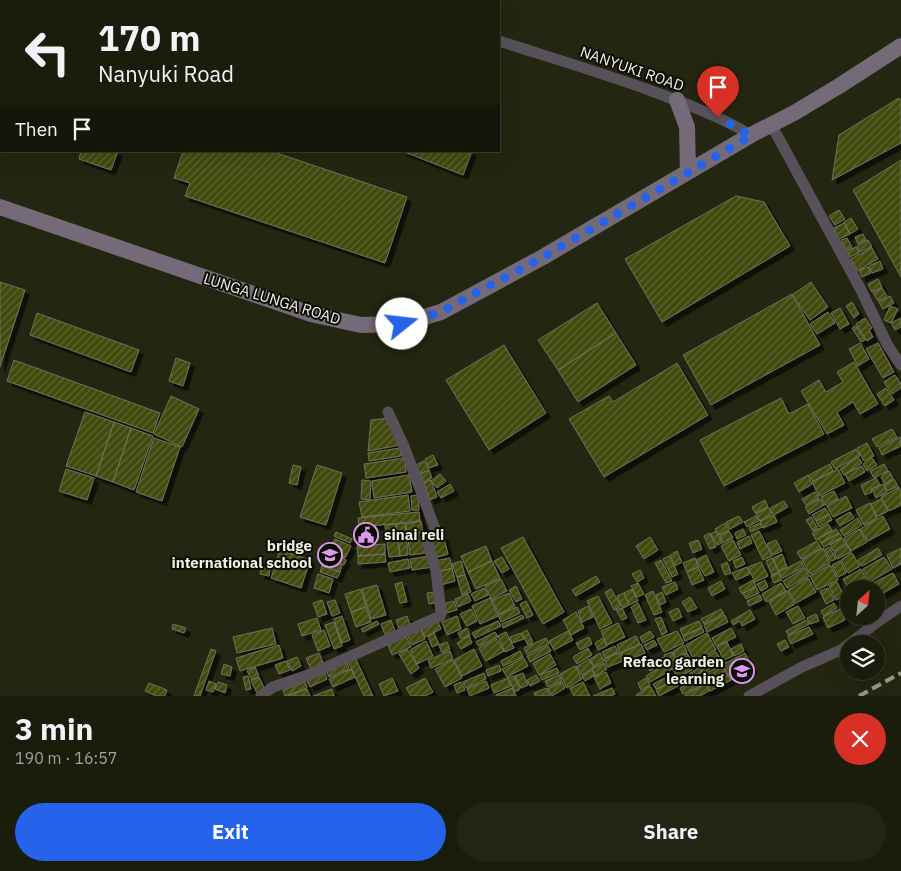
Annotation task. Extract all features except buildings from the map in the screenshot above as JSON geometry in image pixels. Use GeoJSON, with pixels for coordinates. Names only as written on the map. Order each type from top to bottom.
{"type":"FeatureCollection","features":[{"type":"Feature","properties":{"kind":"main road","name":"LUNGA LUNGA ROAD"},"geometry":{"type":"LineString","coordinates":[[0,207],[311,314],[361,325],[402,324],[441,312],[543,257],[688,172],[772,126],[901,46]]}},
{"type":"Feature","properties":{"kind":"main road"},"geometry":{"type":"LineString","coordinates":[[677,100],[687,127],[688,172]]}},
{"type":"Feature","properties":{"kind":"street","name":"NANYUKI ROAD"},"geometry":{"type":"LineString","coordinates":[[500,41],[677,100],[718,117],[751,136]]}},
{"type":"Feature","properties":{"kind":"street"},"geometry":{"type":"LineString","coordinates":[[772,126],[860,288],[888,346],[901,365]]}},
{"type":"Feature","properties":{"kind":"street"},"geometry":{"type":"LineString","coordinates":[[261,696],[273,688],[311,674],[440,616],[436,571],[426,537],[437,534],[403,444],[388,412]]}},
{"type":"Feature","properties":{"kind":"street"},"geometry":{"type":"LineString","coordinates":[[861,635],[901,606]]}},
{"type":"Feature","properties":{"kind":"street"},"geometry":{"type":"LineString","coordinates":[[749,696],[802,667],[840,650]]}},
{"type":"Feature","properties":{"kind":"railway"},"geometry":{"type":"LineString","coordinates":[[859,696],[901,673]]}},
{"type":"Feature","properties":{"kind":"place","name":"sinai reli"},"geometry":{"type":"Point","coordinates":[366,535]}},
{"type":"Feature","properties":{"kind":"place","name":"bridge international school"},"geometry":{"type":"Point","coordinates":[330,555]}},
{"type":"Feature","properties":{"kind":"place","name":"Refaco garden learning"},"geometry":{"type":"Point","coordinates":[742,671]}},
{"type":"Feature","properties":{"kind":"route"},"geometry":{"type":"LineString","coordinates":[[402,324],[441,312],[543,257],[751,136],[718,117]]}}]}
